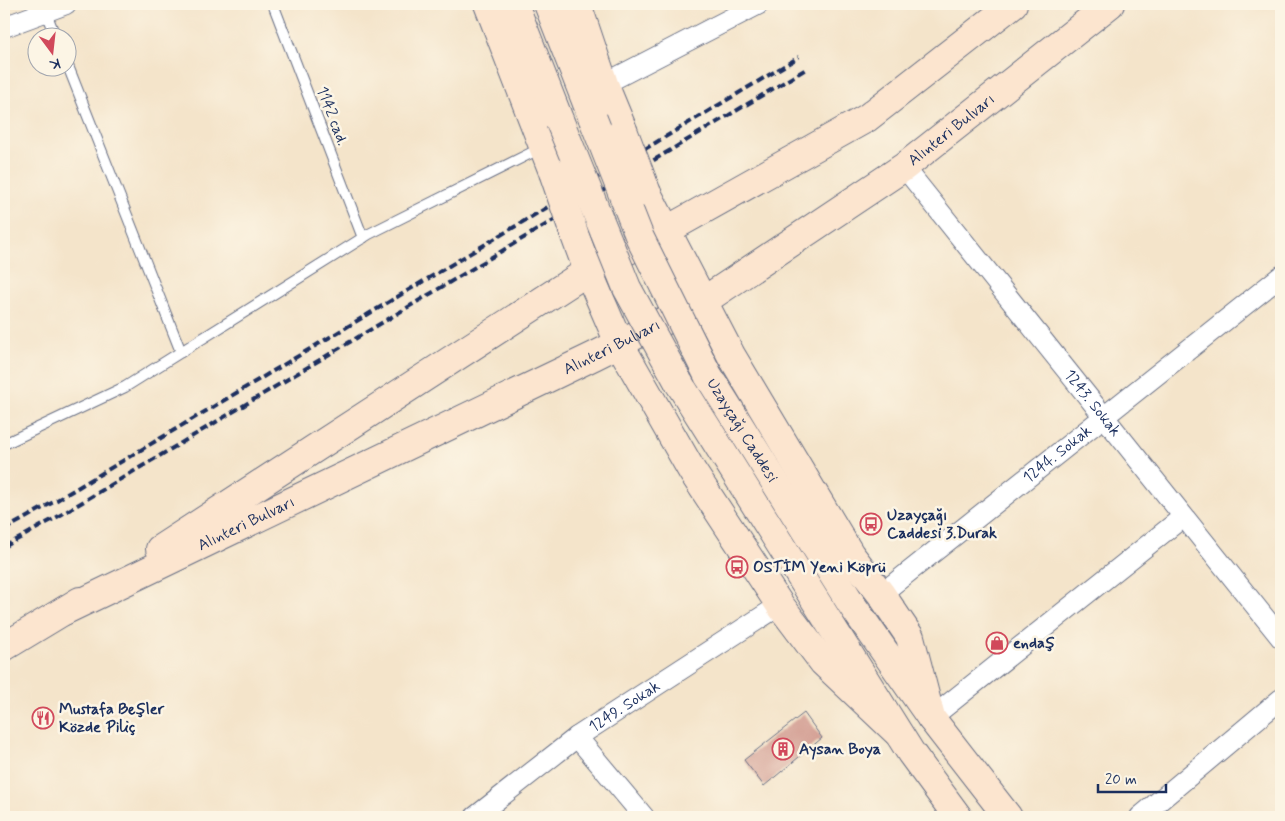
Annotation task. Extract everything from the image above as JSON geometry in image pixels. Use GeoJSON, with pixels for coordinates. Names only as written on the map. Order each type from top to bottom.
{"type":"FeatureCollection","features":[{"type":"Feature","properties":{"kind":"main road"},"geometry":{"type":"LineString","coordinates":[[488,4],[548,159],[588,271],[619,343],[692,471],[780,605],[823,662],[897,732]]}},
{"type":"Feature","properties":{"kind":"main road","name":"Uzayçağı Caddesi"},"geometry":{"type":"LineString","coordinates":[[514,4],[627,288],[679,383],[897,732],[958,817]]}},
{"type":"Feature","properties":{"kind":"main road","name":"Uzayçağı Caddesi"},"geometry":{"type":"LineString","coordinates":[[548,4],[640,238],[708,374],[852,605],[931,718],[1008,817]]}},
{"type":"Feature","properties":{"kind":"main road"},"geometry":{"type":"LineString","coordinates":[[577,4],[604,84],[648,192],[702,302],[730,355],[850,554],[881,594],[910,637],[931,718]]}},
{"type":"Feature","properties":{"kind":"main road","name":"Alınteri Bulvarı"},"geometry":{"type":"LineString","coordinates":[[4,647],[64,611],[588,271],[667,230],[867,118],[1013,4]]}},
{"type":"Feature","properties":{"kind":"main road","name":"Alınteri Bulvarı"},"geometry":{"type":"LineString","coordinates":[[64,611],[594,356],[702,302],[904,167],[1110,4]]}},
{"type":"Feature","properties":{"kind":"street"},"geometry":{"type":"LineString","coordinates":[[4,26],[44,8],[66,4]]}},
{"type":"Feature","properties":{"kind":"street"},"geometry":{"type":"LineString","coordinates":[[604,84],[759,4]]}},
{"type":"Feature","properties":{"kind":"street","name":"1243. Sokak"},"geometry":{"type":"LineString","coordinates":[[904,167],[1281,638]]}},
{"type":"Feature","properties":{"kind":"street","name":"1244. Sokak"},"geometry":{"type":"LineString","coordinates":[[881,594],[1281,276]]}},
{"type":"Feature","properties":{"kind":"street"},"geometry":{"type":"LineString","coordinates":[[931,718],[1183,517]]}},
{"type":"Feature","properties":{"kind":"street","name":"1249. Sokak"},"geometry":{"type":"LineString","coordinates":[[475,817],[578,737],[780,605]]}},
{"type":"Feature","properties":{"kind":"street"},"geometry":{"type":"LineString","coordinates":[[1140,817],[1281,699]]}},
{"type":"Feature","properties":{"kind":"street"},"geometry":{"type":"LineString","coordinates":[[578,737],[644,817]]}},
{"type":"Feature","properties":{"kind":"lane","name":"1142 cad."},"geometry":{"type":"LineString","coordinates":[[273,4],[363,238]]}},
{"type":"Feature","properties":{"kind":"lane"},"geometry":{"type":"LineString","coordinates":[[44,8],[52,28]]}},
{"type":"Feature","properties":{"kind":"lane"},"geometry":{"type":"LineString","coordinates":[[73,78],[181,352]]}},
{"type":"Feature","properties":{"kind":"lane"},"geometry":{"type":"LineString","coordinates":[[4,444],[125,387],[363,238],[548,159]]}},
{"type":"Feature","properties":{"kind":"building","name":"Aysan Boya"},"geometry":{"type":"Polygon","coordinates":[[[804,713],[822,738],[764,786],[744,760],[804,713]]]}},
{"type":"Feature","properties":{"kind":"railway"},"geometry":{"type":"LineString","coordinates":[[4,530],[799,57]]}},
{"type":"Feature","properties":{"kind":"railway"},"geometry":{"type":"LineString","coordinates":[[4,547],[64,513],[806,69]]}},
{"type":"Feature","properties":{"kind":"place","name":"Uzayçağı Caddesi 3.Durak"},"geometry":{"type":"Point","coordinates":[871,524]}},
{"type":"Feature","properties":{"kind":"place","name":"OSTİM Yeni Köprü"},"geometry":{"type":"Point","coordinates":[737,567]}},
{"type":"Feature","properties":{"kind":"place","name":"endaş"},"geometry":{"type":"Point","coordinates":[997,643]}},
{"type":"Feature","properties":{"kind":"place","name":"Mustafa Beşler Közde Piliç"},"geometry":{"type":"Point","coordinates":[43,718]}},
{"type":"Feature","properties":{"kind":"place","name":"Aysan Boya"},"geometry":{"type":"Point","coordinates":[783,749]}}]}
